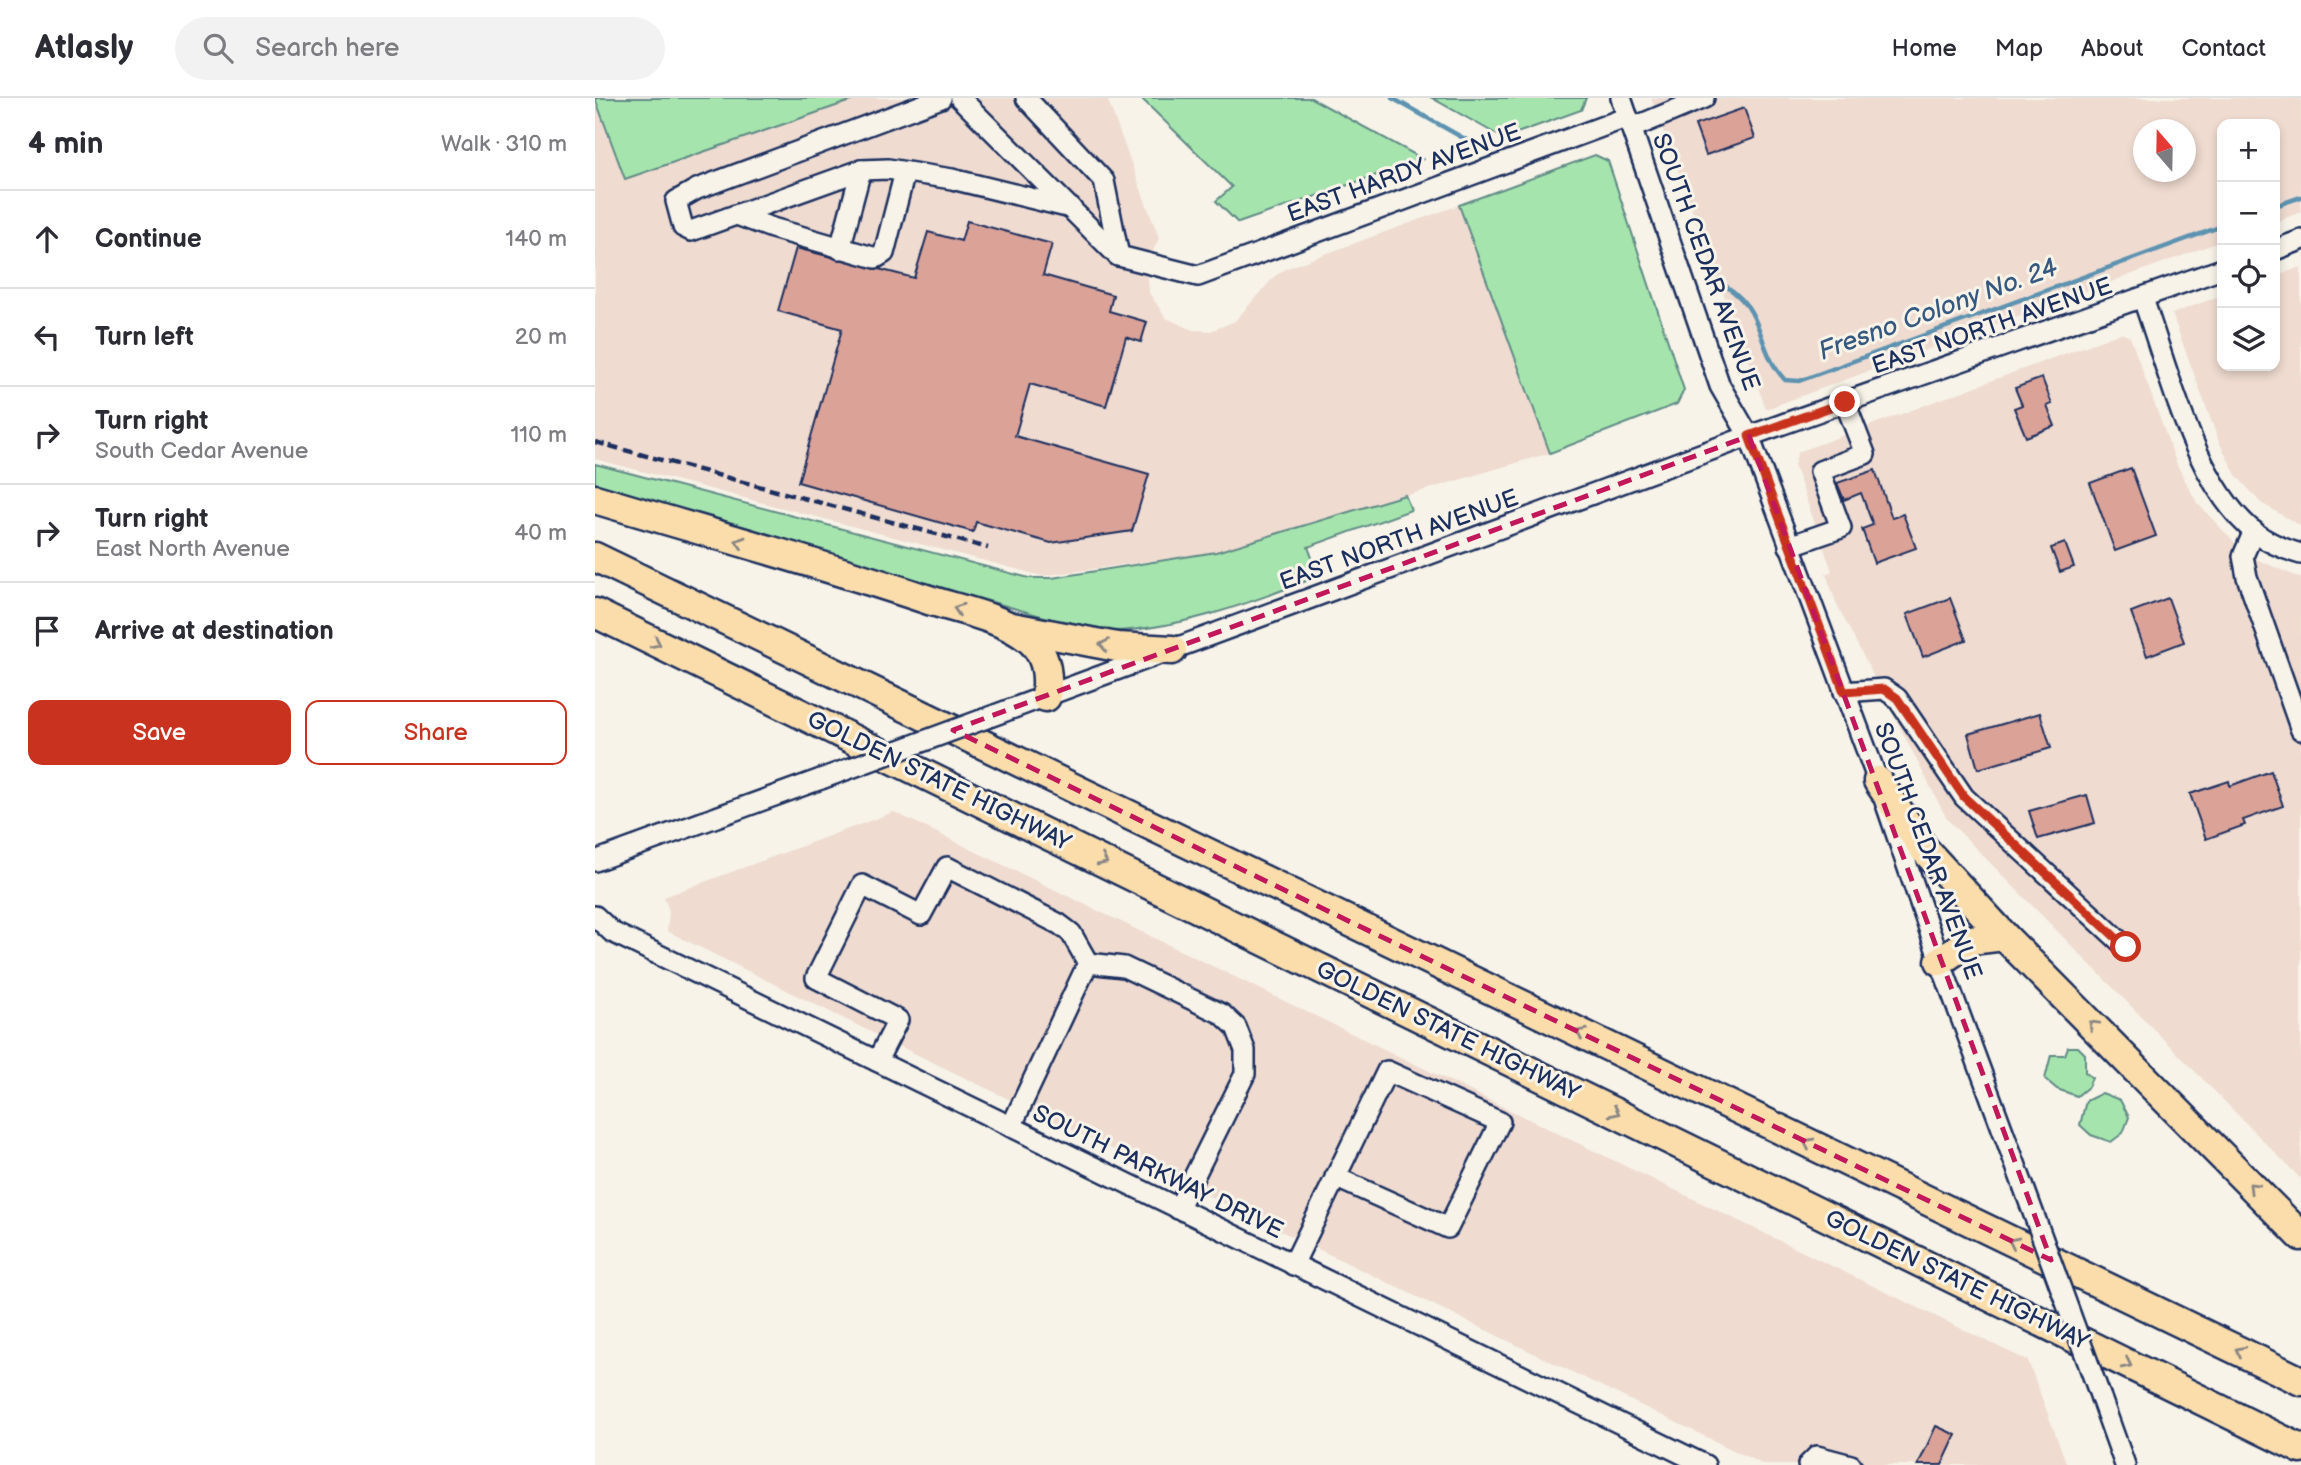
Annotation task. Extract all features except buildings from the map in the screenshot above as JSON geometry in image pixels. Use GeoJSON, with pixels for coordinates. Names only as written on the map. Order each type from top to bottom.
{"type":"FeatureCollection","features":[{"type":"Feature","properties":{"kind":"highway"},"geometry":{"type":"LineString","coordinates":[[595,499],[898,589],[1007,626],[1117,647],[1172,650]]}},
{"type":"Feature","properties":{"kind":"highway"},"geometry":{"type":"LineString","coordinates":[[595,557],[2301,1381]]}},
{"type":"Feature","properties":{"kind":"highway","name":"GOLDEN STATE HIGHWAY"},"geometry":{"type":"LineString","coordinates":[[595,613],[2301,1449]]}},
{"type":"Feature","properties":{"kind":"highway"},"geometry":{"type":"LineString","coordinates":[[1007,626],[1030,640],[1044,658],[1049,680],[1045,697]]}},
{"type":"Feature","properties":{"kind":"highway"},"geometry":{"type":"LineString","coordinates":[[1878,781],[1924,849],[2004,936],[2301,1236]]}},
{"type":"Feature","properties":{"kind":"highway"},"geometry":{"type":"LineString","coordinates":[[1940,961],[1971,940],[2004,936]]}},
{"type":"Feature","properties":{"kind":"street"},"geometry":{"type":"LineString","coordinates":[[941,98],[697,189],[678,199],[676,204],[683,226],[691,231],[861,170],[905,172],[952,179],[1071,208]]}},
{"type":"Feature","properties":{"kind":"street"},"geometry":{"type":"LineString","coordinates":[[961,98],[1119,256]]}},
{"type":"Feature","properties":{"kind":"street"},"geometry":{"type":"LineString","coordinates":[[1026,98],[1104,181],[1119,256]]}},
{"type":"Feature","properties":{"kind":"street","name":"EAST HARDY AVENUE"},"geometry":{"type":"LineString","coordinates":[[1119,256],[1198,276],[1627,114],[1704,98]]}},
{"type":"Feature","properties":{"kind":"street","name":"SOUTH CEDAR AVENUE"},"geometry":{"type":"LineString","coordinates":[[1627,114],[1720,386],[1749,436],[1878,781],[1940,961],[2125,1465]]}},
{"type":"Feature","properties":{"kind":"street"},"geometry":{"type":"LineString","coordinates":[[840,249],[861,170]]}},
{"type":"Feature","properties":{"kind":"street"},"geometry":{"type":"LineString","coordinates":[[737,215],[876,258],[884,253],[905,172]]}},
{"type":"Feature","properties":{"kind":"street"},"geometry":{"type":"LineString","coordinates":[[2280,248],[2301,240]]}},
{"type":"Feature","properties":{"kind":"street","name":"EAST NORTH AVENUE"},"geometry":{"type":"LineString","coordinates":[[595,861],[1749,436],[2217,271]]}},
{"type":"Feature","properties":{"kind":"street"},"geometry":{"type":"LineString","coordinates":[[2143,299],[2197,450],[2214,486],[2253,531],[2301,554]]}},
{"type":"Feature","properties":{"kind":"street"},"geometry":{"type":"LineString","coordinates":[[1789,546],[1841,528],[1820,471],[1865,454],[1845,402]]}},
{"type":"Feature","properties":{"kind":"street"},"geometry":{"type":"LineString","coordinates":[[2253,531],[2243,556],[2247,577],[2296,700],[2301,730]]}},
{"type":"Feature","properties":{"kind":"street"},"geometry":{"type":"LineString","coordinates":[[1844,692],[1884,689],[1897,698],[1964,797],[2126,947]]}},
{"type":"Feature","properties":{"kind":"street"},"geometry":{"type":"LineString","coordinates":[[877,1061],[898,1020],[816,978],[862,885],[921,915],[947,867],[1059,924],[1071,933],[1088,962]]}},
{"type":"Feature","properties":{"kind":"street","name":"SOUTH PARKWAY DRIVE"},"geometry":{"type":"LineString","coordinates":[[595,916],[603,930],[1705,1465]]}},
{"type":"Feature","properties":{"kind":"street"},"geometry":{"type":"LineString","coordinates":[[1011,1127],[1088,962]]}},
{"type":"Feature","properties":{"kind":"street"},"geometry":{"type":"LineString","coordinates":[[1088,962],[1124,967],[1222,1014],[1237,1027],[1245,1050],[1245,1074],[1178,1209]]}},
{"type":"Feature","properties":{"kind":"street"},"geometry":{"type":"LineString","coordinates":[[1293,1265],[1335,1177],[1387,1071],[1500,1122],[1448,1228],[1335,1177]]}},
{"type":"Feature","properties":{"kind":"street"},"geometry":{"type":"LineString","coordinates":[[1808,1465],[1817,1456],[1851,1465]]}},
{"type":"Feature","properties":{"kind":"highlighted area"},"geometry":{"type":"Polygon","coordinates":[[[1749,436],[2051,1260],[953,730],[1749,436]]]}},
{"type":"Feature","properties":{"kind":"shaded area"},"geometry":{"type":"Polygon","coordinates":[[[595,98],[1107,98],[1159,238],[1147,264],[1149,293],[1166,318],[1193,330],[1211,331],[1235,321],[1275,276],[1287,268],[1459,205],[1550,453],[1216,552],[1042,576],[595,459],[595,98]]]}},
{"type":"Feature","properties":{"kind":"shaded area"},"geometry":{"type":"Polygon","coordinates":[[[1651,98],[2301,98],[2301,212],[2280,220],[2280,119],[2217,119],[2217,243],[1766,409],[1651,98]]]}},
{"type":"Feature","properties":{"kind":"shaded area"},"geometry":{"type":"Polygon","coordinates":[[[2301,267],[2301,526],[2261,503],[2236,475],[2219,442],[2172,314],[2217,297],[2217,371],[2280,371],[2280,274],[2301,267]]]}},
{"type":"Feature","properties":{"kind":"shaded area"},"geometry":{"type":"Polygon","coordinates":[[[2121,333],[2130,337],[2177,465],[2197,503],[2239,547],[2260,561],[2301,578],[2301,1179],[1947,819],[1837,605],[1826,574],[1832,571],[1794,465],[1798,452],[2121,333]]]}},
{"type":"Feature","properties":{"kind":"shaded area"},"geometry":{"type":"Polygon","coordinates":[[[894,812],[2028,1361],[2067,1465],[1764,1465],[667,931],[669,911],[664,897],[894,812]]]}},
{"type":"Feature","properties":{"kind":"green space"},"geometry":{"type":"Polygon","coordinates":[[[595,98],[859,98],[625,179],[595,98]]]}},
{"type":"Feature","properties":{"kind":"green space"},"geometry":{"type":"Polygon","coordinates":[[[1141,98],[1311,98],[1423,159],[1238,223],[1216,201],[1232,187],[1141,98]]]}},
{"type":"Feature","properties":{"kind":"green space"},"geometry":{"type":"Polygon","coordinates":[[[1432,98],[1586,98],[1581,110],[1503,138],[1432,98]]]}},
{"type":"Feature","properties":{"kind":"green space"},"geometry":{"type":"Polygon","coordinates":[[[1595,155],[1608,161],[1684,390],[1677,404],[1550,453],[1459,205],[1595,155]]]}},
{"type":"Feature","properties":{"kind":"green space"},"geometry":{"type":"Polygon","coordinates":[[[595,464],[1029,578],[1052,578],[1216,552],[1405,495],[1411,510],[1308,547],[1319,576],[1293,586],[1209,615],[1180,622],[1122,631],[1094,631],[595,489],[595,464]]]}},
{"type":"Feature","properties":{"kind":"green space"},"geometry":{"type":"Polygon","coordinates":[[[2068,1047],[2078,1047],[2085,1054],[2085,1072],[2092,1078],[2088,1087],[2077,1096],[2057,1089],[2045,1079],[2051,1055],[2065,1055],[2068,1047]]]}},
{"type":"Feature","properties":{"kind":"green space"},"geometry":{"type":"Polygon","coordinates":[[[2102,1093],[2120,1100],[2129,1117],[2123,1133],[2111,1142],[2091,1135],[2080,1125],[2086,1101],[2102,1093]]]}},
{"type":"Feature","properties":{"kind":"waterway","name":"Fresno Colony No. 24"},"geometry":{"type":"LineString","coordinates":[[1392,98],[1472,143]]}},
{"type":"Feature","properties":{"kind":"waterway","name":"Fresno Colony No. 24"},"geometry":{"type":"LineString","coordinates":[[2280,204],[2301,197]]}},
{"type":"Feature","properties":{"kind":"waterway","name":"Fresno Colony No. 24"},"geometry":{"type":"LineString","coordinates":[[1714,279],[1732,290],[1744,302],[1775,367],[1785,380],[1799,381],[2217,228]]}},
{"type":"Feature","properties":{"kind":"railway"},"geometry":{"type":"LineString","coordinates":[[595,442],[988,548]]}},
{"type":"Feature","properties":{"kind":"route"},"geometry":{"type":"LineString","coordinates":[[1845,402],[1749,436],[1844,692],[1884,689],[1897,698],[1964,797],[2126,947]]}}]}
